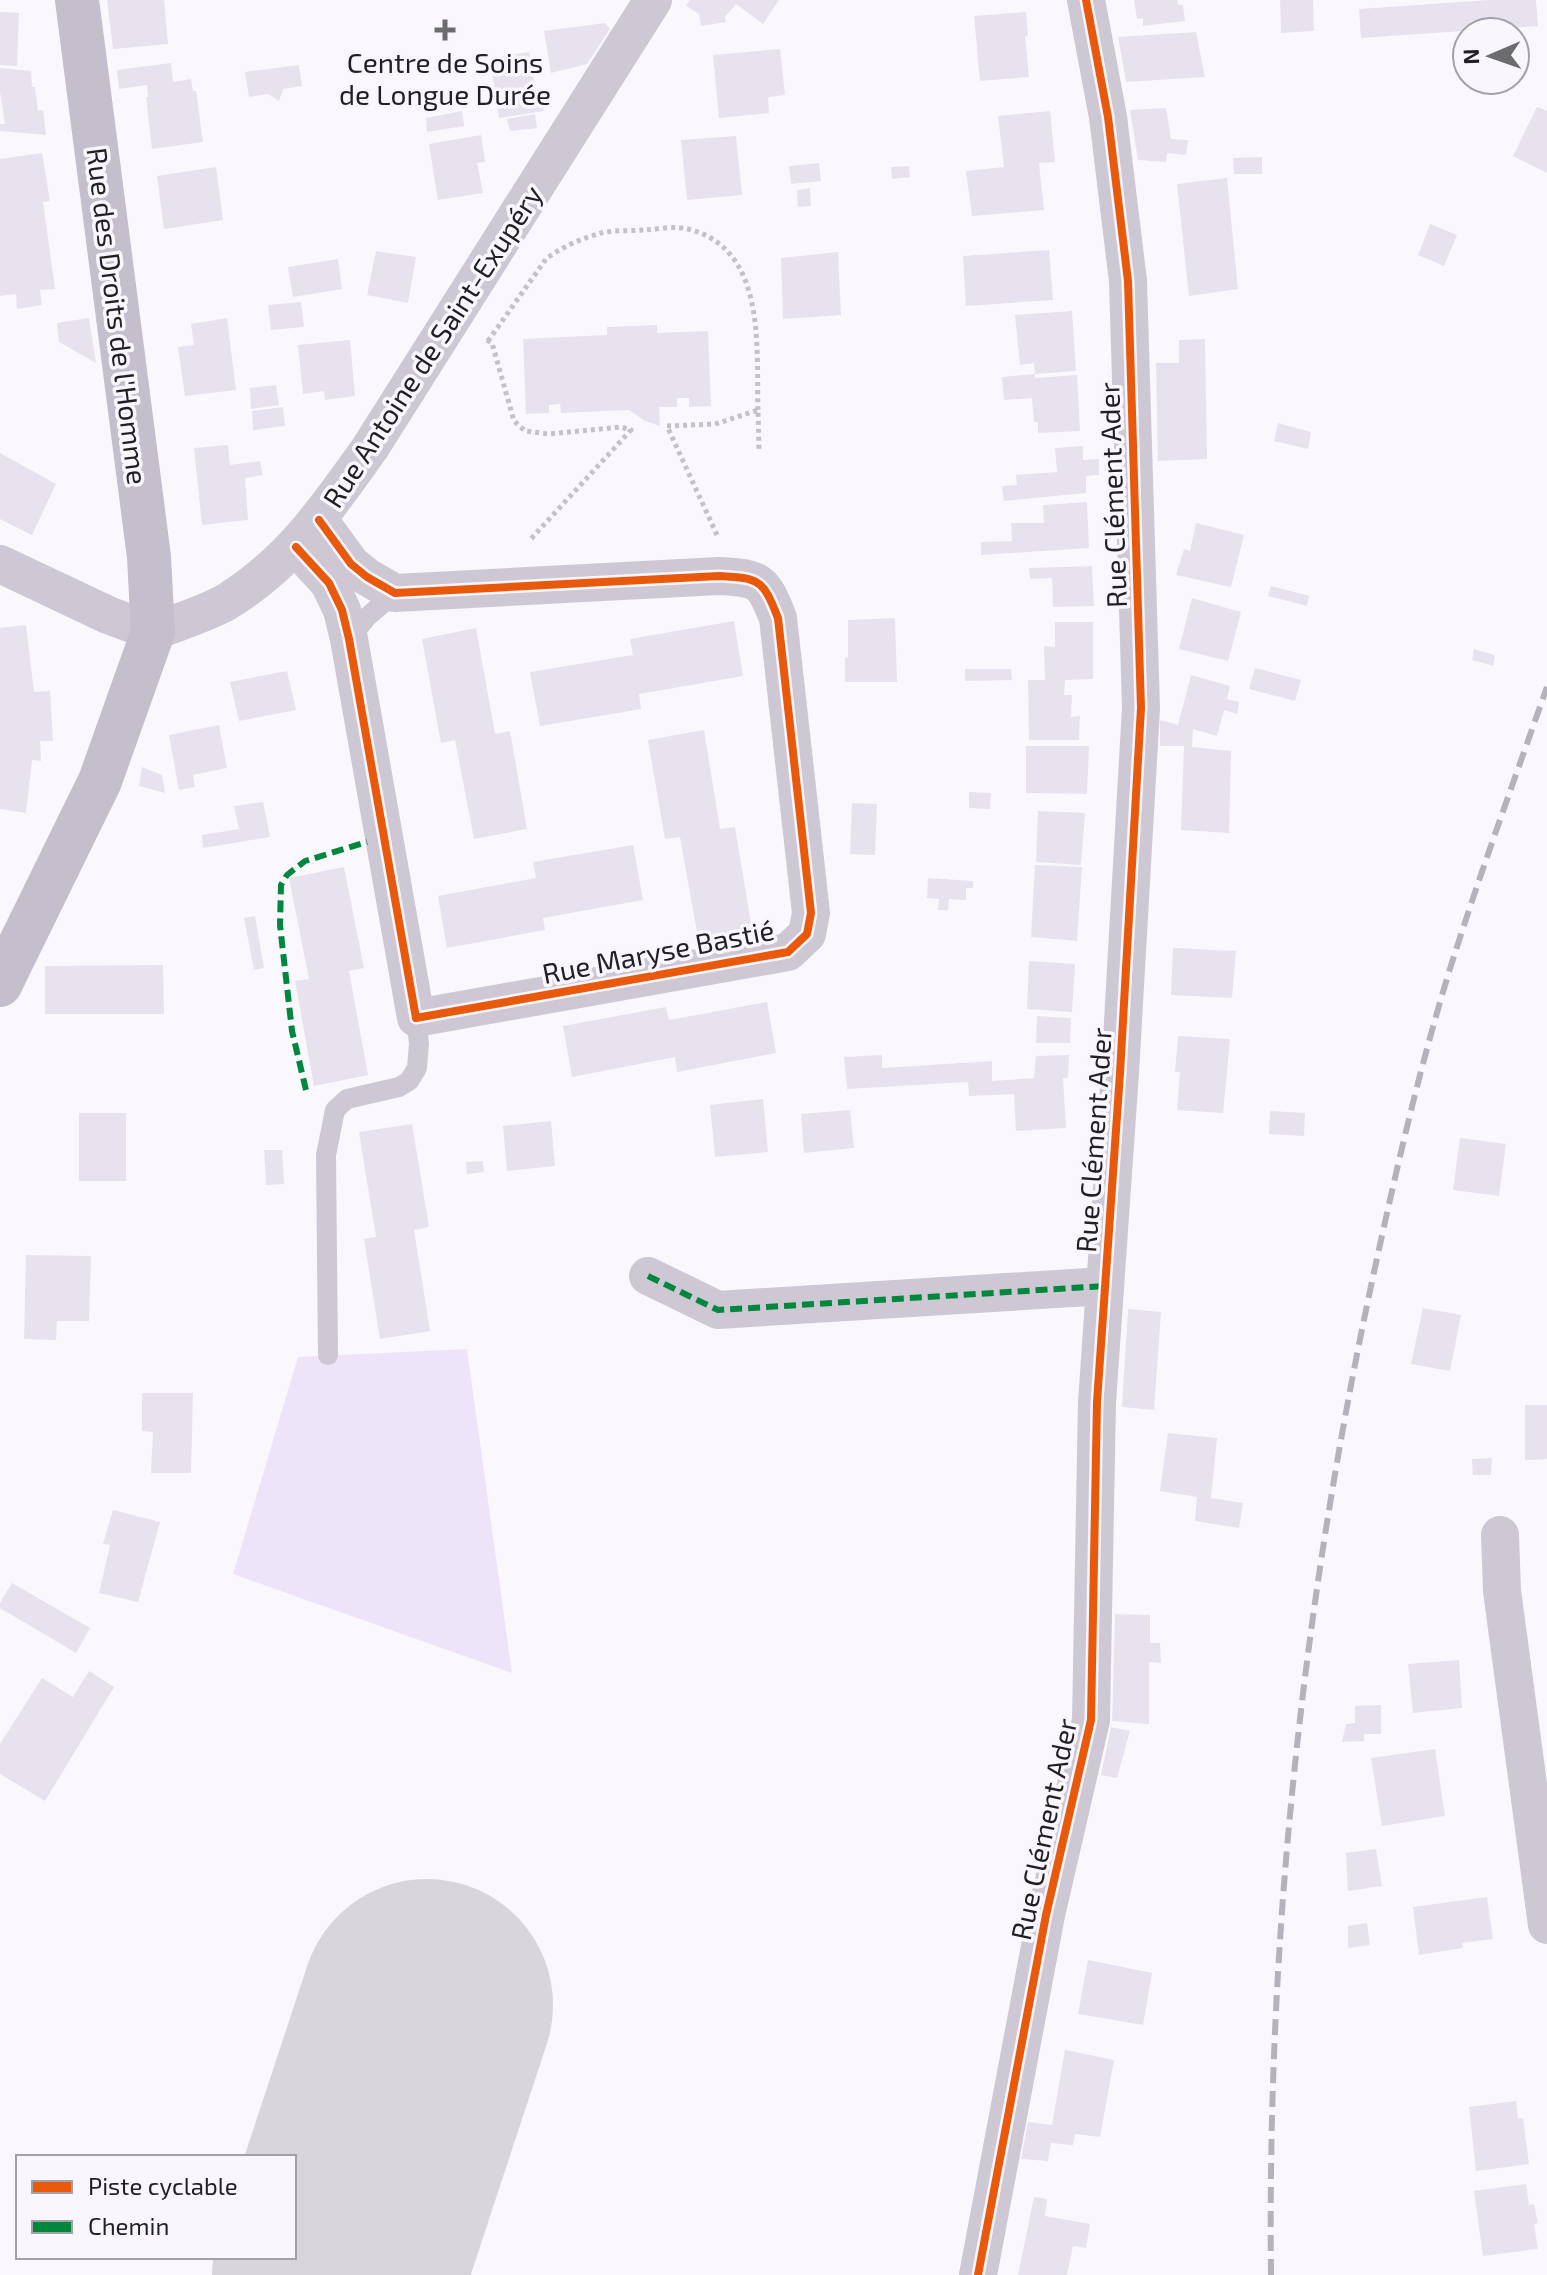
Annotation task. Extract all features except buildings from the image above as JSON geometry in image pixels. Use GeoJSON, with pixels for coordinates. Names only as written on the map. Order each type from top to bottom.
{"type":"FeatureCollection","features":[{"type":"Feature","properties":{"kind":"main road","name":"Rue des Droits de l'Homme"},"geometry":{"type":"LineString","coordinates":[[77,0],[149,557],[153,632]]}},
{"type":"Feature","properties":{"kind":"main road"},"geometry":{"type":"LineString","coordinates":[[0,985],[100,781],[153,632]]}},
{"type":"Feature","properties":{"kind":"street","name":"Rue Antoine de Saint-Exupéry"},"geometry":{"type":"LineString","coordinates":[[153,632],[226,602],[278,563],[307,533],[370,448],[653,0]]}},
{"type":"Feature","properties":{"kind":"street","name":"Rue Clément Ader"},"geometry":{"type":"LineString","coordinates":[[978,2275],[1046,1915],[1091,1720],[1097,1402],[1141,708],[1128,281],[1108,117],[1086,0]]}},
{"type":"Feature","properties":{"kind":"street"},"geometry":{"type":"LineString","coordinates":[[307,533],[367,577],[395,593]]}},
{"type":"Feature","properties":{"kind":"street"},"geometry":{"type":"LineString","coordinates":[[307,533],[342,610],[349,639],[416,1018]]}},
{"type":"Feature","properties":{"kind":"street"},"geometry":{"type":"LineString","coordinates":[[0,564],[108,615],[153,632]]}},
{"type":"Feature","properties":{"kind":"street","name":"Rue Maryse Bastié"},"geometry":{"type":"LineString","coordinates":[[395,593],[719,576],[750,578],[768,592],[778,618],[811,913],[807,934],[788,952],[416,1018]]}},
{"type":"Feature","properties":{"kind":"street"},"geometry":{"type":"LineString","coordinates":[[648,1276],[718,1310],[1105,1286]]}},
{"type":"Feature","properties":{"kind":"street"},"geometry":{"type":"LineString","coordinates":[[1500,1535],[1502,1591],[1547,1925]]}},
{"type":"Feature","properties":{"kind":"lane"},"geometry":{"type":"LineString","coordinates":[[349,639],[367,617],[395,593]]}},
{"type":"Feature","properties":{"kind":"lane"},"geometry":{"type":"LineString","coordinates":[[328,1355],[326,1155],[335,1110],[347,1099],[399,1087],[409,1081],[417,1068],[419,1043],[416,1018]]}},
{"type":"Feature","properties":{"kind":"path"},"geometry":{"type":"LineString","coordinates":[[488,341],[546,259],[556,251],[602,233],[674,227],[692,230],[729,251],[749,289],[755,311],[759,449]]}},
{"type":"Feature","properties":{"kind":"path"},"geometry":{"type":"LineString","coordinates":[[480,337],[492,343],[514,421],[525,431],[548,434],[621,427],[631,430],[529,541]]}},
{"type":"Feature","properties":{"kind":"path"},"geometry":{"type":"LineString","coordinates":[[717,535],[667,426],[715,424],[758,410]]}},
{"type":"Feature","properties":{"kind":"shaded area"},"geometry":{"type":"Polygon","coordinates":[[[467,1349],[512,1673],[233,1574],[298,1357],[467,1349]]]}},
{"type":"Feature","properties":{"kind":"runway"},"geometry":{"type":"LineString","coordinates":[[338,2275],[427,2005]]}},
{"type":"Feature","properties":{"kind":"railway"},"geometry":{"type":"LineString","coordinates":[[1271,2275],[1275,2022],[1283,1896],[1294,1770],[1327,1520],[1374,1272],[1428,1046],[1472,900],[1547,687]]}},
{"type":"Feature","properties":{"kind":"marked path"},"geometry":{"type":"LineString","coordinates":[[306,1090],[292,1031],[280,925],[281,885],[287,875],[305,861],[367,842]]}},
{"type":"Feature","properties":{"kind":"marked path"},"geometry":{"type":"LineString","coordinates":[[648,1276],[718,1310],[1105,1286]]}},
{"type":"Feature","properties":{"kind":"cycle path"},"geometry":{"type":"LineString","coordinates":[[978,2275],[1046,1915],[1091,1720],[1097,1402],[1141,708],[1128,281],[1108,117],[1086,0]]}},
{"type":"Feature","properties":{"kind":"cycle path"},"geometry":{"type":"LineString","coordinates":[[296,547],[329,583],[342,610],[416,1018],[788,952],[807,934],[811,913],[778,618],[764,589],[752,580],[719,576],[395,593],[351,564],[319,520]]}},
{"type":"Feature","properties":{"kind":"place","name":"Centre de Soins de Longue Durée"},"geometry":{"type":"Point","coordinates":[445,30]}}]}
